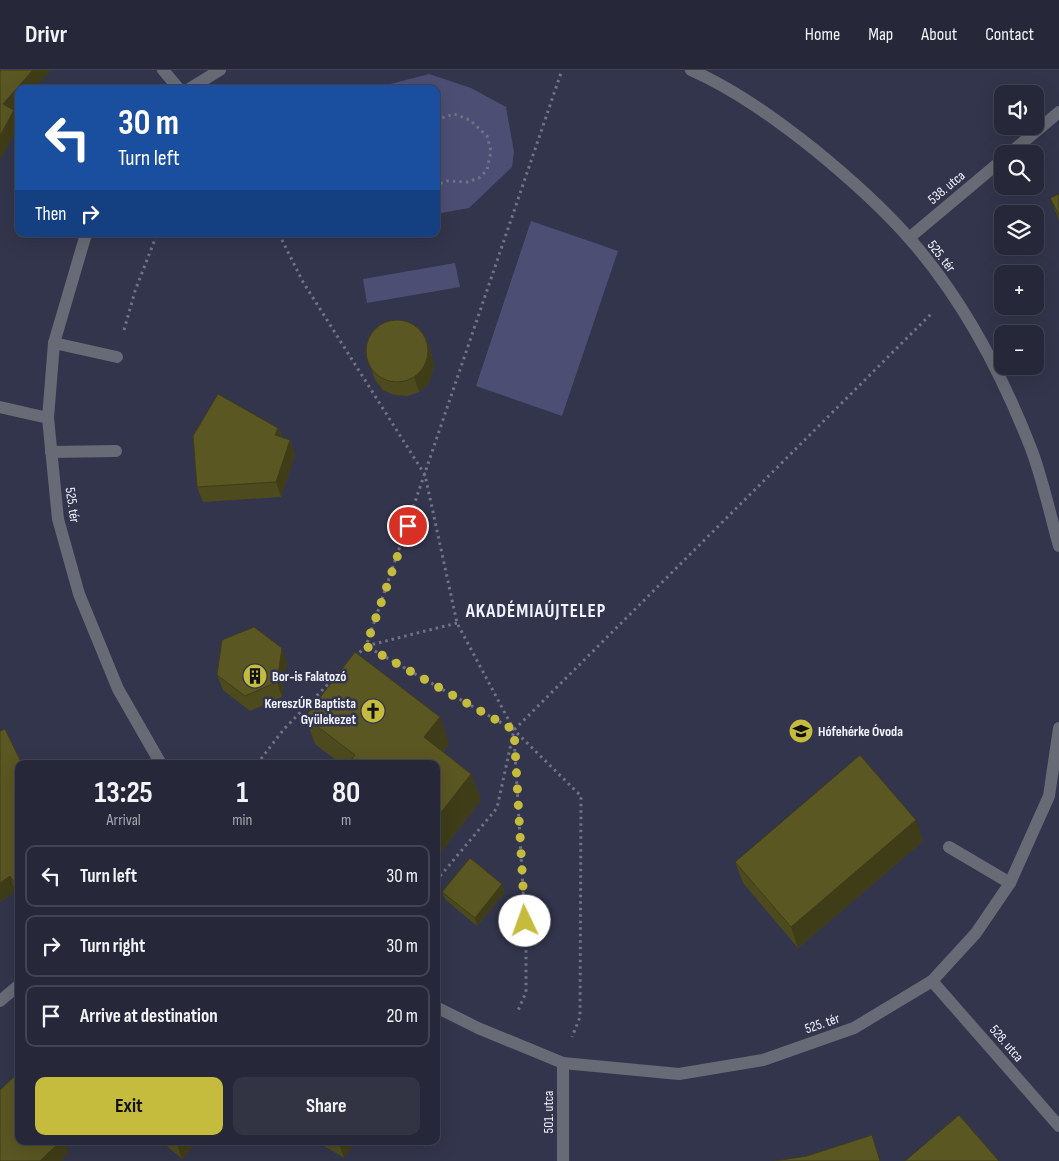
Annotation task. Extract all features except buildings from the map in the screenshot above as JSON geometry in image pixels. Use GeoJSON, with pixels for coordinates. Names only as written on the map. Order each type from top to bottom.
{"type":"FeatureCollection","features":[{"type":"Feature","properties":{"kind":"street"},"geometry":{"type":"LineString","coordinates":[[163,70],[176,85]]}},
{"type":"Feature","properties":{"kind":"street"},"geometry":{"type":"LineString","coordinates":[[196,85],[220,70]]}},
{"type":"Feature","properties":{"kind":"street","name":"525. tér"},"geometry":{"type":"LineString","coordinates":[[691,70],[710,78],[780,122],[846,176],[909,238],[952,294],[992,361],[1032,452],[1059,546]]}},
{"type":"Feature","properties":{"kind":"street"},"geometry":{"type":"LineString","coordinates":[[1020,145],[1059,112]]}},
{"type":"Feature","properties":{"kind":"street","name":"538. utca"},"geometry":{"type":"LineString","coordinates":[[909,238],[994,167]]}},
{"type":"Feature","properties":{"kind":"street","name":"525. tér"},"geometry":{"type":"LineString","coordinates":[[85,237],[54,342],[48,418],[58,518],[79,594],[118,689],[159,760]]}},
{"type":"Feature","properties":{"kind":"street"},"geometry":{"type":"LineString","coordinates":[[54,342],[117,358]]}},
{"type":"Feature","properties":{"kind":"street"},"geometry":{"type":"LineString","coordinates":[[0,407],[48,418]]}},
{"type":"Feature","properties":{"kind":"street"},"geometry":{"type":"LineString","coordinates":[[52,452],[116,451]]}},
{"type":"Feature","properties":{"kind":"street","name":"525. tér"},"geometry":{"type":"LineString","coordinates":[[440,1009],[478,1028],[563,1063],[679,1074],[763,1060],[854,1028],[932,981],[976,933],[1010,882],[1049,796],[1059,728]]}},
{"type":"Feature","properties":{"kind":"street"},"geometry":{"type":"LineString","coordinates":[[949,847],[1010,882]]}},
{"type":"Feature","properties":{"kind":"street","name":"528. utca"},"geometry":{"type":"LineString","coordinates":[[932,981],[1059,1126]]}},
{"type":"Feature","properties":{"kind":"street"},"geometry":{"type":"LineString","coordinates":[[0,1001],[15,988]]}},
{"type":"Feature","properties":{"kind":"street","name":"501. utca"},"geometry":{"type":"LineString","coordinates":[[563,1063],[563,1161]]}},
{"type":"Feature","properties":{"kind":"path"},"geometry":{"type":"LineString","coordinates":[[352,660],[366,646],[562,70]]}},
{"type":"Feature","properties":{"kind":"path"},"geometry":{"type":"LineString","coordinates":[[440,119],[454,114],[470,120],[487,136],[491,151],[487,170],[479,178],[467,182],[440,184]]}},
{"type":"Feature","properties":{"kind":"path"},"geometry":{"type":"LineString","coordinates":[[117,358],[135,291],[155,237]]}},
{"type":"Feature","properties":{"kind":"path"},"geometry":{"type":"LineString","coordinates":[[280,237],[303,282],[425,475],[458,623],[514,730],[526,940],[526,992],[506,1040]]}},
{"type":"Feature","properties":{"kind":"path"},"geometry":{"type":"LineString","coordinates":[[440,876],[497,808],[514,730],[952,294]]}},
{"type":"Feature","properties":{"kind":"path"},"geometry":{"type":"LineString","coordinates":[[366,646],[458,623]]}},
{"type":"Feature","properties":{"kind":"path"},"geometry":{"type":"LineString","coordinates":[[366,646],[514,730],[581,796],[580,1017],[563,1063]]}},
{"type":"Feature","properties":{"kind":"path"},"geometry":{"type":"LineString","coordinates":[[260,760],[284,729],[346,667]]}},
{"type":"Feature","properties":{"kind":"shaded area"},"geometry":{"type":"Polygon","coordinates":[[[429,74],[471,88],[506,107],[514,152],[512,167],[469,208],[440,213],[440,85],[386,85],[429,74]]]}},
{"type":"Feature","properties":{"kind":"shaded area"},"geometry":{"type":"Polygon","coordinates":[[[531,221],[618,251],[562,416],[476,386],[531,221]]]}},
{"type":"Feature","properties":{"kind":"shaded area"},"geometry":{"type":"Polygon","coordinates":[[[455,263],[460,287],[367,303],[363,279],[455,263]]]}},
{"type":"Feature","properties":{"kind":"place","name":"Bor-is Falatozó"},"geometry":{"type":"Point","coordinates":[255,676]}},
{"type":"Feature","properties":{"kind":"place","name":"KereszÚR Baptista Gyülekezet"},"geometry":{"type":"Point","coordinates":[373,711]}},
{"type":"Feature","properties":{"kind":"place","name":"Hófehérke Óvoda"},"geometry":{"type":"Point","coordinates":[801,731]}},
{"type":"Feature","properties":{"kind":"district","name":"AKADÉMIAÚJTELEP"},"geometry":{"type":"Point","coordinates":[536,610]}},
{"type":"Feature","properties":{"kind":"route"},"geometry":{"type":"LineString","coordinates":[[408,526],[366,646],[514,730],[525,921]]}}]}
